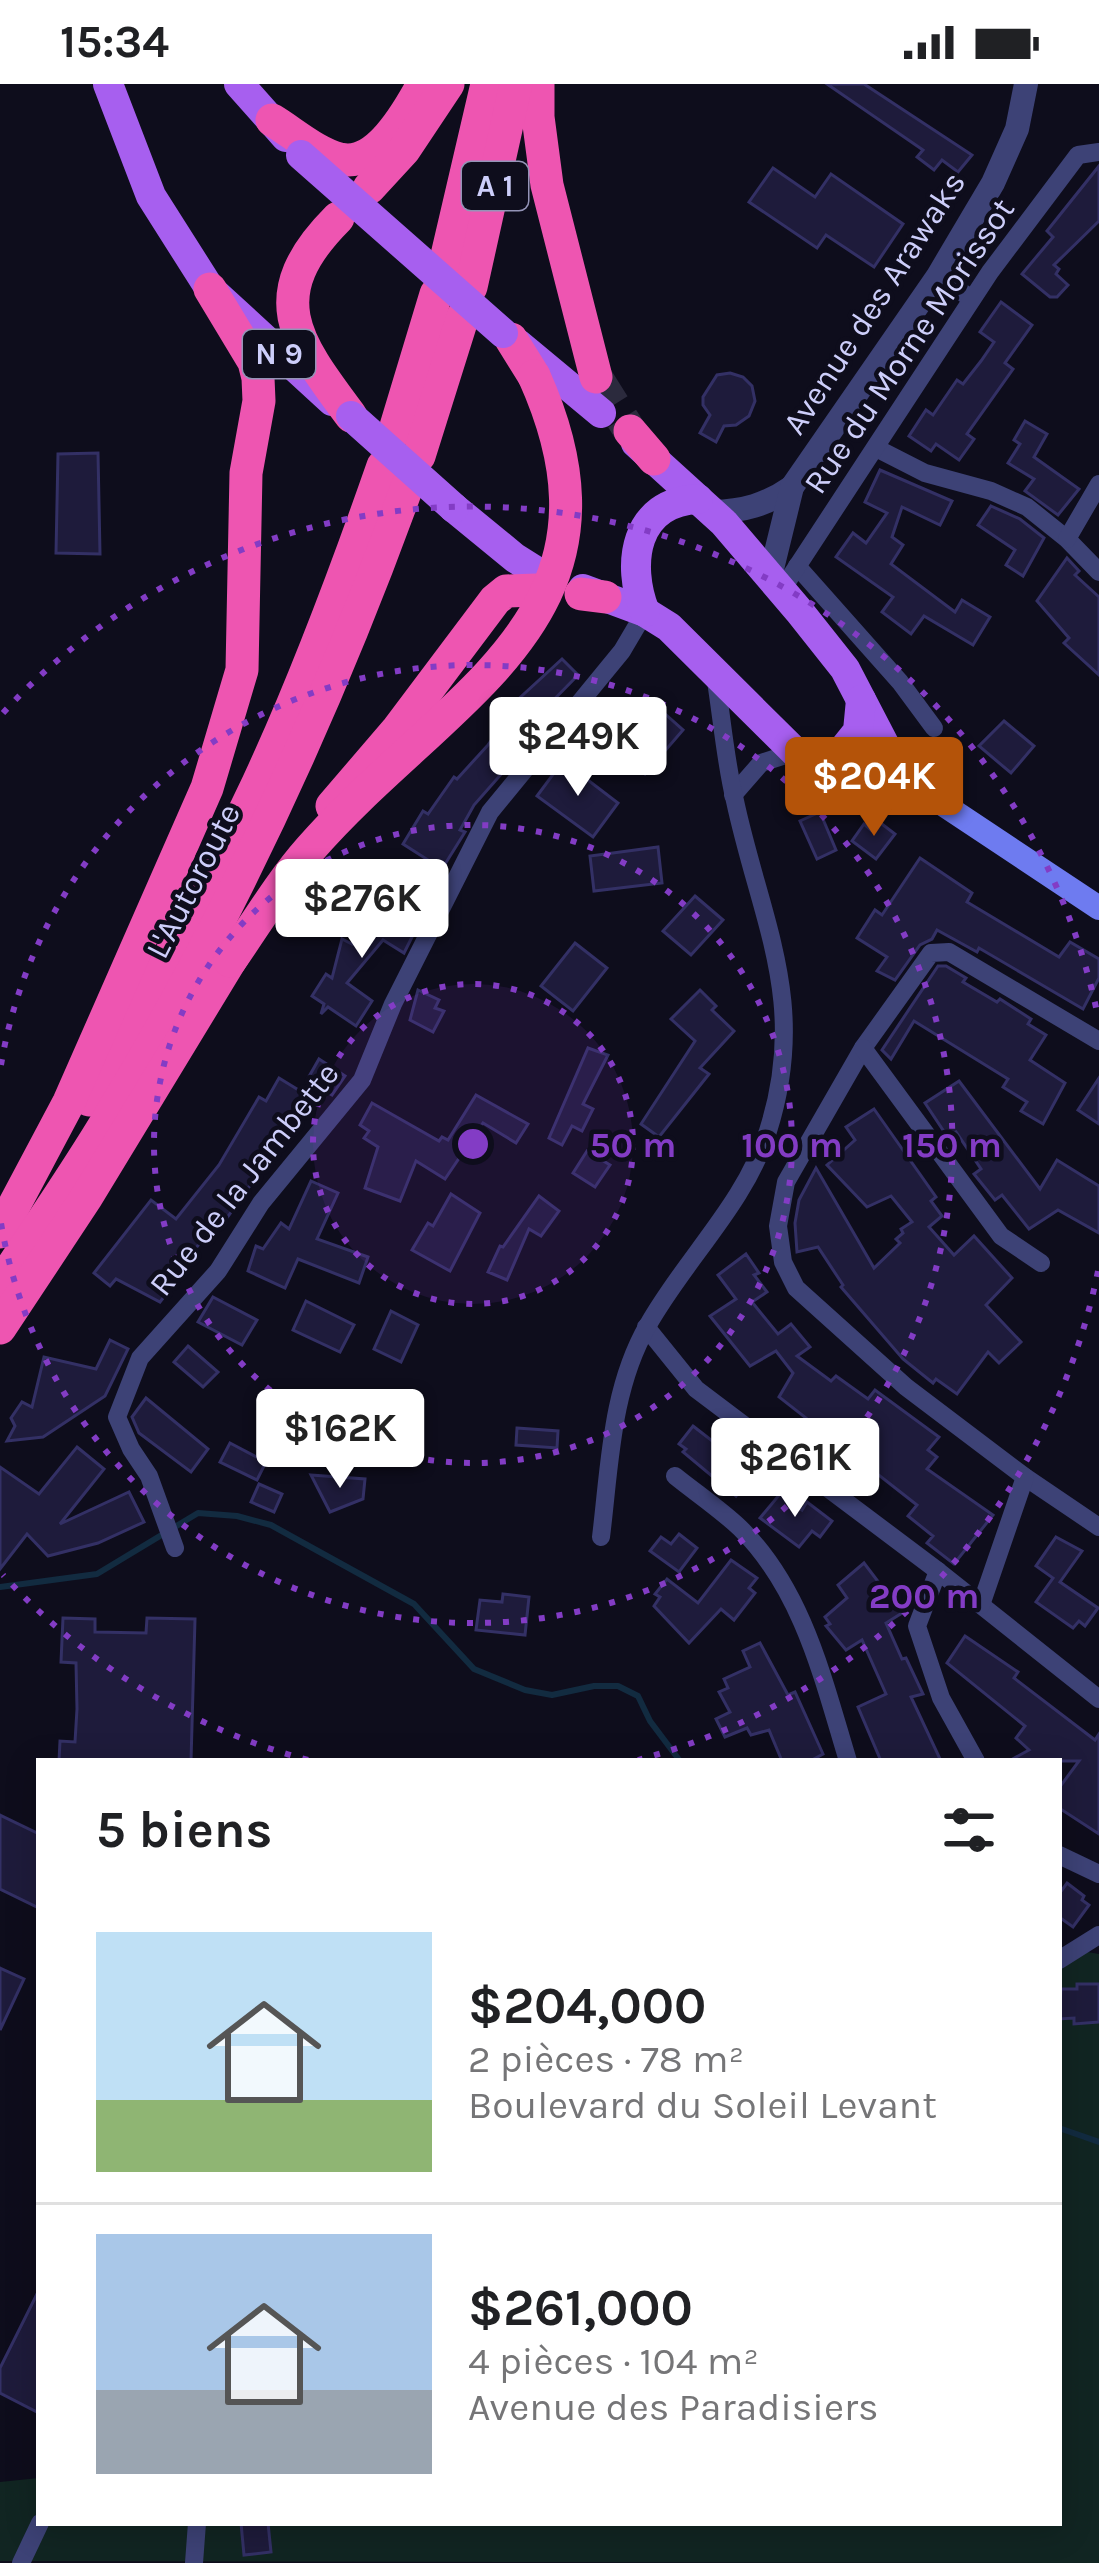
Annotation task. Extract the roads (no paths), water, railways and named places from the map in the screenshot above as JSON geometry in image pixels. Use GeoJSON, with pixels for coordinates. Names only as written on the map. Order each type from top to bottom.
{"type":"FeatureCollection","features":[{"type":"Feature","properties":{"kind":"highway"},"geometry":{"type":"LineString","coordinates":[[272,120],[307,150],[353,159],[391,133],[423,84]]}},
{"type":"Feature","properties":{"kind":"highway"},"geometry":{"type":"LineString","coordinates":[[370,188],[404,150],[448,84]]}},
{"type":"Feature","properties":{"kind":"highway","name":"L'Autoroute"},"geometry":{"type":"LineString","coordinates":[[0,1285],[110,1117],[205,946],[339,663],[401,460],[487,84]]}},
{"type":"Feature","properties":{"kind":"highway","name":"L'Autoroute"},"geometry":{"type":"LineString","coordinates":[[0,1241],[86,1106],[170,959],[259,781],[467,302],[516,84]]}},
{"type":"Feature","properties":{"kind":"highway"},"geometry":{"type":"LineString","coordinates":[[538,84],[548,185],[596,377]]}},
{"type":"Feature","properties":{"kind":"highway"},"geometry":{"type":"LineString","coordinates":[[338,218],[302,261],[292,316],[315,368],[351,416]]}},
{"type":"Feature","properties":{"kind":"highway"},"geometry":{"type":"LineString","coordinates":[[0,1232],[69,1102],[207,788],[242,670],[247,472],[260,401],[254,362],[210,289]]}},
{"type":"Feature","properties":{"kind":"highway"},"geometry":{"type":"LineString","coordinates":[[230,961],[309,850],[503,657],[538,613],[552,585],[564,536],[566,487],[552,415],[534,376],[507,336]]}},
{"type":"Feature","properties":{"kind":"highway"},"geometry":{"type":"LineString","coordinates":[[0,1328],[179,1045],[296,847],[398,730],[495,600],[506,591],[540,582]]}},
{"type":"Feature","properties":{"kind":"main road","name":"N 9"},"geometry":{"type":"LineString","coordinates":[[108,84],[136,163],[210,289],[351,416]]}},
{"type":"Feature","properties":{"kind":"main road"},"geometry":{"type":"LineString","coordinates":[[124,84],[136,163]]}},
{"type":"Feature","properties":{"kind":"main road"},"geometry":{"type":"LineString","coordinates":[[239,84],[272,120]]}},
{"type":"Feature","properties":{"kind":"main road"},"geometry":{"type":"LineString","coordinates":[[307,150],[392,236],[629,436],[783,578],[914,785]]}},
{"type":"Feature","properties":{"kind":"main road"},"geometry":{"type":"LineString","coordinates":[[351,416],[540,582]]}},
{"type":"Feature","properties":{"kind":"main road"},"geometry":{"type":"LineString","coordinates":[[645,612],[633,573],[638,546],[660,512],[674,503],[705,505]]}},
{"type":"Feature","properties":{"kind":"main road"},"geometry":{"type":"LineString","coordinates":[[590,593],[645,612],[686,640],[795,752],[827,757],[914,785],[1099,908]]}},
{"type":"Feature","properties":{"kind":"main road"},"geometry":{"type":"LineString","coordinates":[[827,757],[851,744],[860,723],[861,700]]}},
{"type":"Feature","properties":{"kind":"street","name":"Avenue des Arawaks"},"geometry":{"type":"LineString","coordinates":[[705,505],[737,511],[768,503],[792,487],[938,276],[993,183],[1016,129],[1026,84]]}},
{"type":"Feature","properties":{"kind":"street","name":"Rue du Morne Morissot"},"geometry":{"type":"LineString","coordinates":[[783,578],[876,448],[1018,232],[1078,155],[1099,152]]}},
{"type":"Feature","properties":{"kind":"street"},"geometry":{"type":"LineString","coordinates":[[938,276],[972,299]]}},
{"type":"Feature","properties":{"kind":"street"},"geometry":{"type":"LineString","coordinates":[[876,448],[925,473],[1009,498],[1038,514],[1099,572]]}},
{"type":"Feature","properties":{"kind":"street"},"geometry":{"type":"LineString","coordinates":[[1067,539],[1099,484]]}},
{"type":"Feature","properties":{"kind":"street","name":"Avenue des Arawaks"},"geometry":{"type":"LineString","coordinates":[[783,578],[792,487]]}},
{"type":"Feature","properties":{"kind":"street"},"geometry":{"type":"LineString","coordinates":[[783,578],[900,682],[934,728]]}},
{"type":"Feature","properties":{"kind":"street","name":"Rue de la Jambette"},"geometry":{"type":"LineString","coordinates":[[175,1548],[149,1476],[130,1449],[117,1417],[140,1358],[218,1270],[261,1203],[362,1080],[403,984],[490,812],[622,652],[645,612]]}},
{"type":"Feature","properties":{"kind":"street"},"geometry":{"type":"LineString","coordinates":[[601,1537],[617,1406],[628,1363],[646,1327],[752,1168],[768,1131],[781,1064],[784,995],[779,963],[733,794],[714,670]]}},
{"type":"Feature","properties":{"kind":"street"},"geometry":{"type":"LineString","coordinates":[[733,794],[761,763],[795,752]]}},
{"type":"Feature","properties":{"kind":"street"},"geometry":{"type":"LineString","coordinates":[[1099,1041],[940,950],[924,959],[862,1048],[786,1182],[778,1226],[784,1262],[796,1288],[811,1303],[906,1387],[1025,1478],[1099,1527]]}},
{"type":"Feature","properties":{"kind":"street"},"geometry":{"type":"LineString","coordinates":[[862,1048],[1001,1236],[1041,1263]]}},
{"type":"Feature","properties":{"kind":"street"},"geometry":{"type":"LineString","coordinates":[[646,1327],[696,1389],[1099,1699]]}},
{"type":"Feature","properties":{"kind":"street"},"geometry":{"type":"LineString","coordinates":[[675,1476],[741,1529],[780,1578],[811,1640],[847,1758]]}},
{"type":"Feature","properties":{"kind":"street"},"geometry":{"type":"LineString","coordinates":[[981,1605],[1025,1478]]}},
{"type":"Feature","properties":{"kind":"street"},"geometry":{"type":"LineString","coordinates":[[938,1571],[917,1626],[940,1698],[974,1758]]}},
{"type":"Feature","properties":{"kind":"street"},"geometry":{"type":"LineString","coordinates":[[1062,1856],[1099,1874]]}},
{"type":"Feature","properties":{"kind":"street"},"geometry":{"type":"LineString","coordinates":[[1062,1958],[1099,1935]]}},
{"type":"Feature","properties":{"kind":"street"},"geometry":{"type":"LineString","coordinates":[[21,2563],[39,2526]]}},
{"type":"Feature","properties":{"kind":"street"},"geometry":{"type":"LineString","coordinates":[[194,2563],[197,2526]]}},
{"type":"Feature","properties":{"kind":"waterway"},"geometry":{"type":"LineString","coordinates":[[0,1587],[97,1574],[198,1513],[237,1516],[271,1525],[414,1604],[474,1669],[525,1690],[552,1695],[618,1686],[638,1696],[678,1758]]}},
{"type":"Feature","properties":{"kind":"waterway"},"geometry":{"type":"LineString","coordinates":[[1062,2129],[1099,2142]]}},
{"type":"Feature","properties":{"kind":"tunnel"},"geometry":{"type":"LineString","coordinates":[[596,377],[630,431]]}}]}
